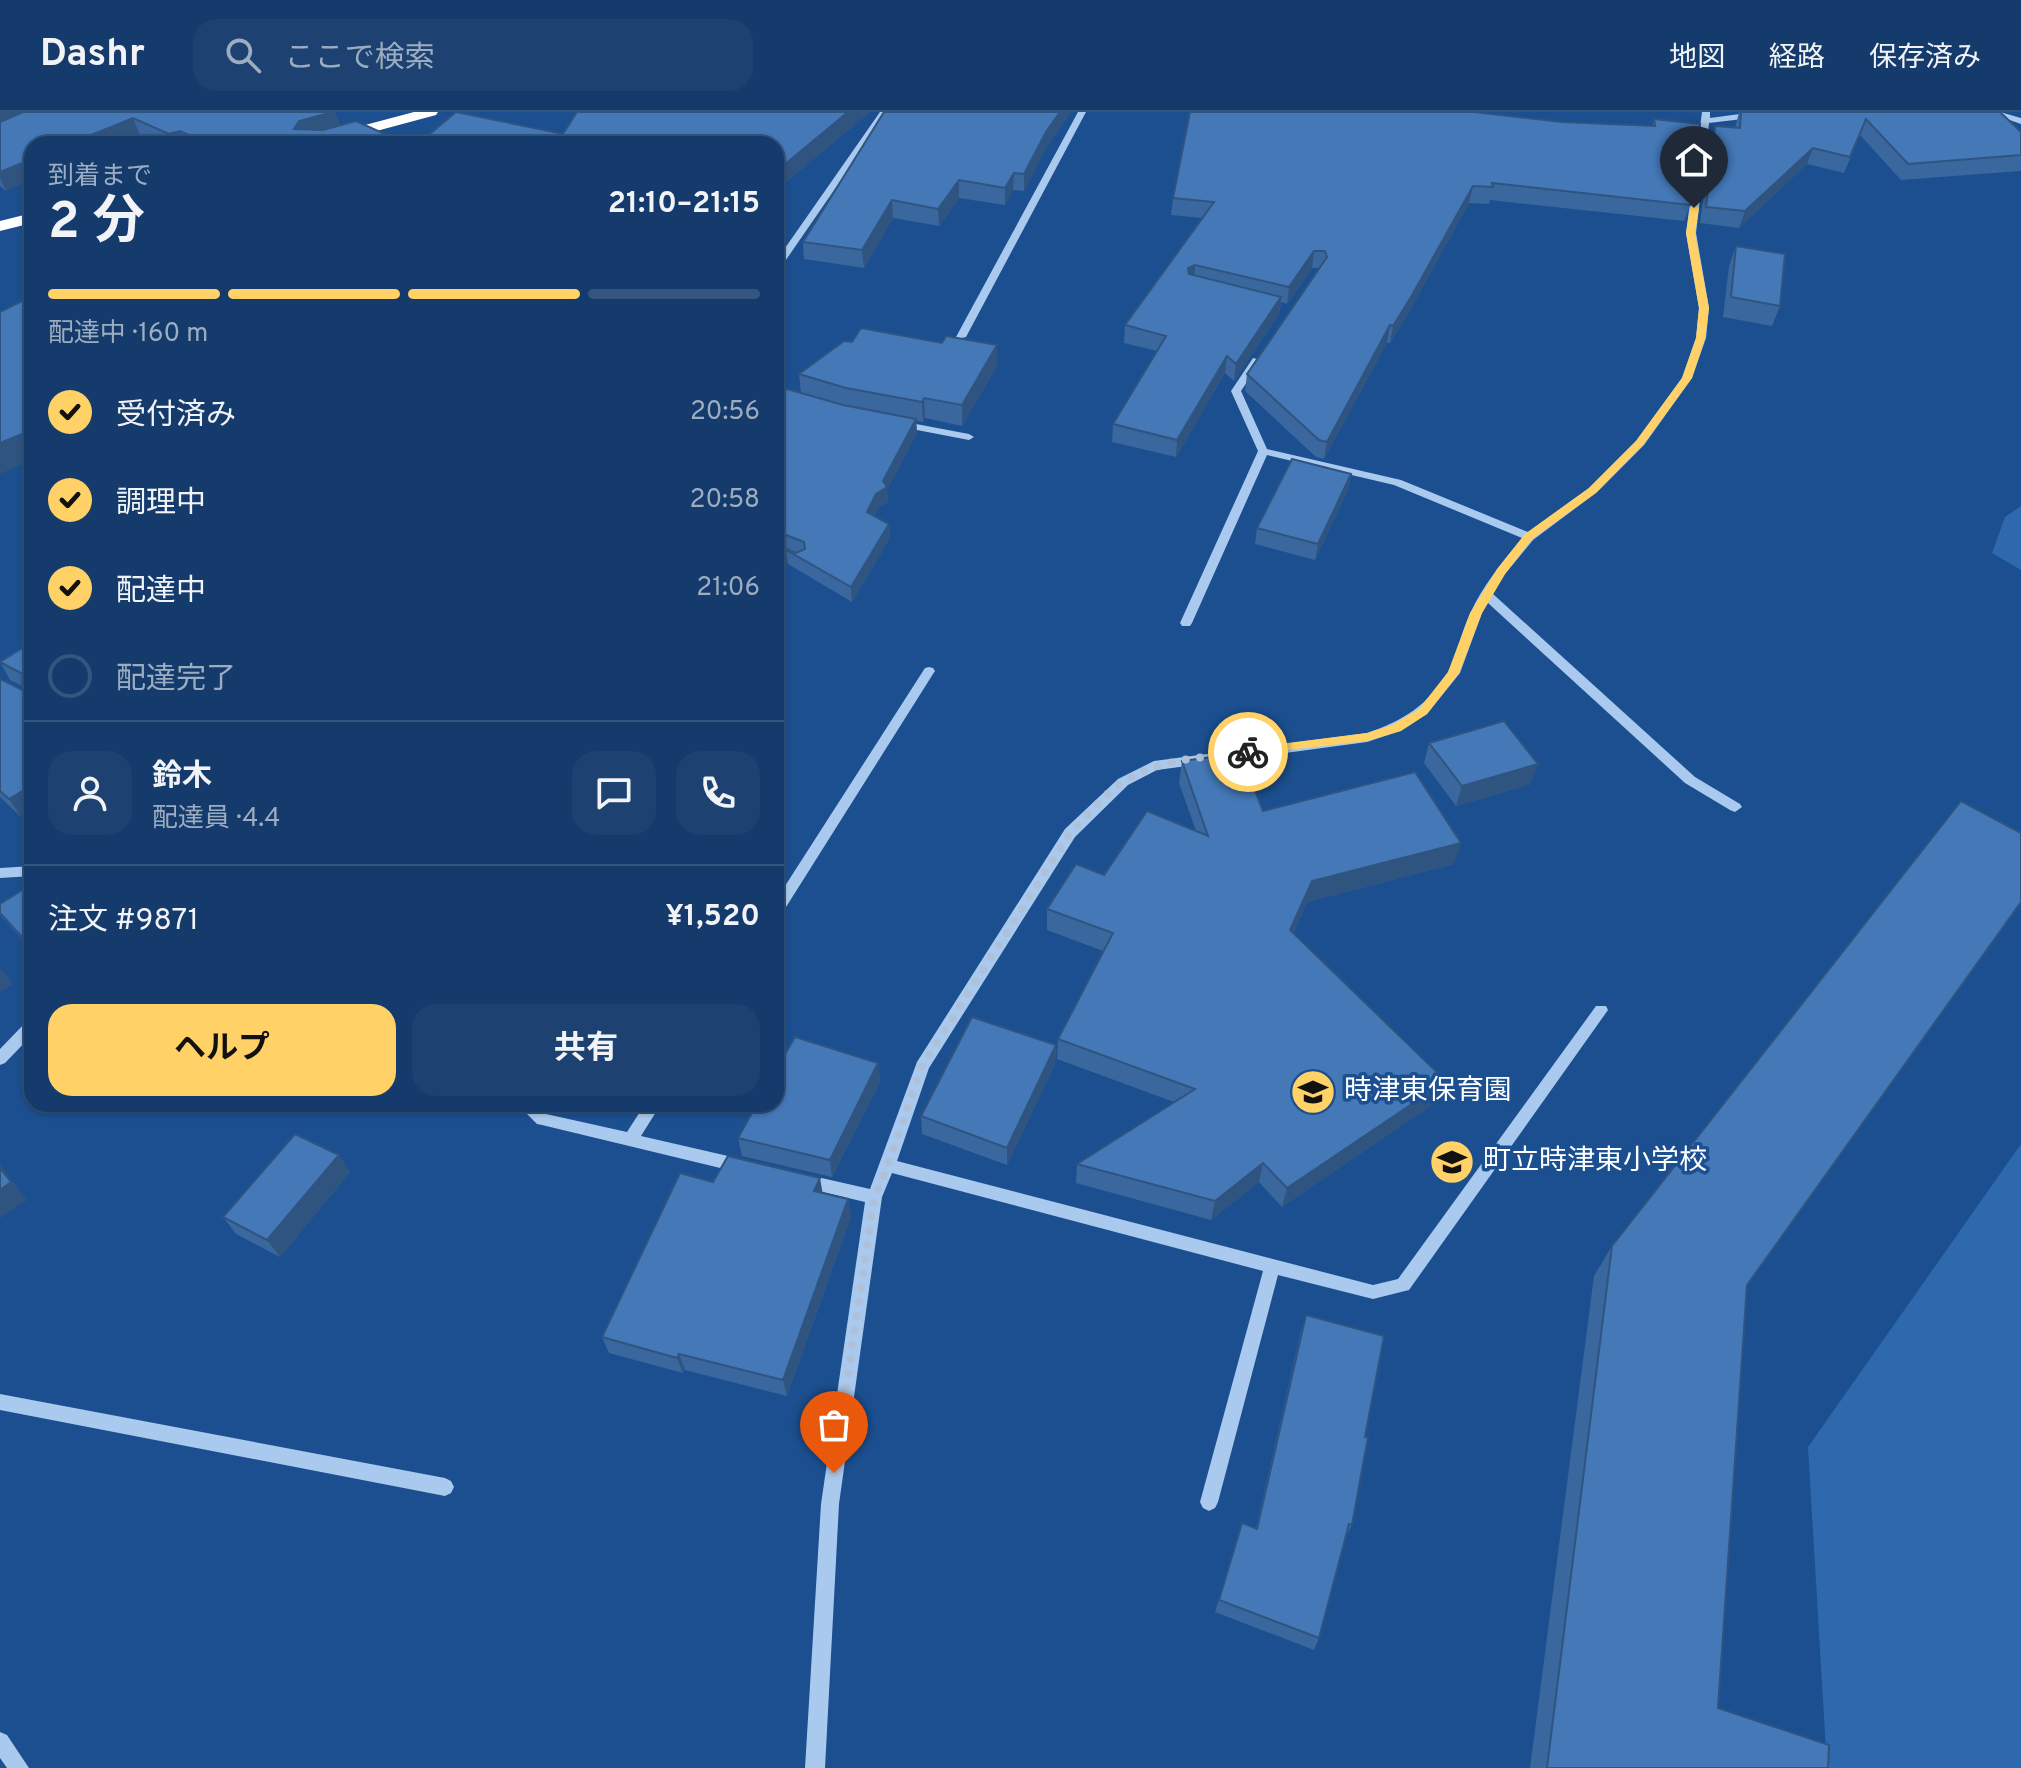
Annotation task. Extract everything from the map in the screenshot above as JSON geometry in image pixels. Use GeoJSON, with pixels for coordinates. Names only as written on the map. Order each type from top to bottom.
{"type":"FeatureCollection","features":[{"type":"Feature","properties":{"kind":"highway"},"geometry":{"type":"LineString","coordinates":[[340,136],[431,112]]}},
{"type":"Feature","properties":{"kind":"highway"},"geometry":{"type":"LineString","coordinates":[[0,226],[24,220]]}},
{"type":"Feature","properties":{"kind":"street"},"geometry":{"type":"LineString","coordinates":[[784,256],[884,112]]}},
{"type":"Feature","properties":{"kind":"street"},"geometry":{"type":"LineString","coordinates":[[961,337],[1082,112]]}},
{"type":"Feature","properties":{"kind":"street"},"geometry":{"type":"LineString","coordinates":[[1689,131],[1705,122],[1776,112]]}},
{"type":"Feature","properties":{"kind":"street"},"geometry":{"type":"LineString","coordinates":[[1991,112],[2021,121]]}},
{"type":"Feature","properties":{"kind":"street"},"geometry":{"type":"LineString","coordinates":[[815,1768],[830,1504],[874,1197],[922,1066],[1070,833],[1123,782],[1154,766],[1367,737],[1396,728],[1423,711],[1454,673],[1476,613],[1529,537],[1593,490],[1640,443],[1687,378],[1701,338],[1704,308],[1691,233],[1705,122]]}},
{"type":"Feature","properties":{"kind":"street"},"geometry":{"type":"LineString","coordinates":[[1186,623],[1263,451],[1236,391],[1267,345]]}},
{"type":"Feature","properties":{"kind":"street"},"geometry":{"type":"LineString","coordinates":[[892,423],[969,437]]}},
{"type":"Feature","properties":{"kind":"street"},"geometry":{"type":"LineString","coordinates":[[1263,451],[1397,482],[1529,537]]}},
{"type":"Feature","properties":{"kind":"street"},"geometry":{"type":"LineString","coordinates":[[1487,595],[1690,780],[1735,807]]}},
{"type":"Feature","properties":{"kind":"street"},"geometry":{"type":"LineString","coordinates":[[784,898],[929,671]]}},
{"type":"Feature","properties":{"kind":"street"},"geometry":{"type":"LineString","coordinates":[[0,873],[24,872]]}},
{"type":"Feature","properties":{"kind":"street"},"geometry":{"type":"LineString","coordinates":[[888,1165],[1373,1292],[1403,1285],[1601,1010]]}},
{"type":"Feature","properties":{"kind":"street"},"geometry":{"type":"LineString","coordinates":[[0,1059],[24,1034]]}},
{"type":"Feature","properties":{"kind":"street"},"geometry":{"type":"LineString","coordinates":[[534,1112],[542,1119],[752,1168]]}},
{"type":"Feature","properties":{"kind":"street"},"geometry":{"type":"LineString","coordinates":[[630,1140],[648,1112]]}},
{"type":"Feature","properties":{"kind":"street"},"geometry":{"type":"LineString","coordinates":[[782,1175],[874,1197]]}},
{"type":"Feature","properties":{"kind":"street"},"geometry":{"type":"LineString","coordinates":[[1209,1502],[1273,1265]]}},
{"type":"Feature","properties":{"kind":"street"},"geometry":{"type":"LineString","coordinates":[[0,1402],[445,1487]]}},
{"type":"Feature","properties":{"kind":"street"},"geometry":{"type":"LineString","coordinates":[[0,1742],[19,1768]]}},
{"type":"Feature","properties":{"kind":"shaded area"},"geometry":{"type":"Polygon","coordinates":[[[2021,506],[2021,570],[1992,553],[2005,517],[2021,506]]]}},
{"type":"Feature","properties":{"kind":"shaded area"},"geometry":{"type":"Polygon","coordinates":[[[2021,1144],[2021,1768],[1827,1768],[1808,1447],[2021,1144]]]}},
{"type":"Feature","properties":{"kind":"building"},"geometry":{"type":"Polygon","coordinates":[[[23,112],[333,112],[299,121],[294,129],[323,130],[356,121],[389,136],[191,136],[180,131],[169,134],[133,118],[89,136],[24,136],[24,162],[0,172],[0,122],[23,112]]]}},
{"type":"Feature","properties":{"kind":"building"},"geometry":{"type":"Polygon","coordinates":[[[456,112],[563,134],[577,112],[848,112],[784,165],[784,136],[428,136],[456,112]]]}},
{"type":"Feature","properties":{"kind":"building"},"geometry":{"type":"Polygon","coordinates":[[[884,112],[1060,112],[1024,174],[1014,173],[1005,188],[959,180],[938,209],[892,200],[862,250],[803,242],[884,112]]]}},
{"type":"Feature","properties":{"kind":"building"},"geometry":{"type":"Polygon","coordinates":[[[1190,112],[1474,112],[1562,122],[1655,126],[1654,119],[1700,124],[1690,205],[1492,183],[1493,187],[1473,186],[1411,297],[1393,326],[1390,325],[1327,442],[1319,440],[1247,374],[1327,257],[1325,251],[1314,251],[1289,287],[1195,265],[1188,268],[1189,274],[1281,297],[1236,364],[1227,356],[1177,440],[1113,424],[1166,336],[1125,325],[1214,202],[1173,198],[1190,112]]]}},
{"type":"Feature","properties":{"kind":"building"},"geometry":{"type":"Polygon","coordinates":[[[1741,112],[2000,112],[2021,132],[2021,155],[1908,164],[1866,119],[1850,157],[1813,148],[1745,211],[1706,207],[1715,126],[1740,128],[1741,112]]]}},
{"type":"Feature","properties":{"kind":"building"},"geometry":{"type":"Polygon","coordinates":[[[1736,246],[1785,254],[1780,306],[1731,297],[1736,246]]]}},
{"type":"Feature","properties":{"kind":"building"},"geometry":{"type":"Polygon","coordinates":[[[24,300],[24,433],[0,443],[0,312],[24,300]]]}},
{"type":"Feature","properties":{"kind":"building"},"geometry":{"type":"Polygon","coordinates":[[[861,328],[942,343],[946,336],[997,345],[962,405],[924,398],[922,402],[846,388],[799,374],[844,341],[852,342],[861,328]]]}},
{"type":"Feature","properties":{"kind":"building"},"geometry":{"type":"Polygon","coordinates":[[[787,389],[843,405],[916,419],[883,481],[887,487],[876,494],[867,512],[889,524],[851,587],[784,551],[784,548],[796,553],[805,549],[804,542],[784,534],[784,391],[787,389]]]}},
{"type":"Feature","properties":{"kind":"building"},"geometry":{"type":"Polygon","coordinates":[[[1292,459],[1351,474],[1318,544],[1257,528],[1292,459]]]}},
{"type":"Feature","properties":{"kind":"building"},"geometry":{"type":"Polygon","coordinates":[[[24,647],[24,790],[9,799],[0,791],[0,679],[22,690],[23,674],[0,662],[24,647]]]}},
{"type":"Feature","properties":{"kind":"building"},"geometry":{"type":"Polygon","coordinates":[[[1504,721],[1538,764],[1462,786],[1429,743],[1504,721]]]}},
{"type":"Feature","properties":{"kind":"building"},"geometry":{"type":"Polygon","coordinates":[[[1240,753],[1263,811],[1415,772],[1461,843],[1312,881],[1290,930],[1446,1081],[1287,1188],[1263,1163],[1215,1201],[1077,1164],[1195,1089],[1058,1039],[1113,933],[1047,909],[1076,864],[1104,875],[1147,811],[1208,836],[1182,761],[1240,753]]]}},
{"type":"Feature","properties":{"kind":"building"},"geometry":{"type":"Polygon","coordinates":[[[1961,801],[2021,833],[2021,902],[1747,1285],[1718,1708],[1829,1745],[1828,1768],[1547,1768],[1612,1246],[1961,801]]]}},
{"type":"Feature","properties":{"kind":"building"},"geometry":{"type":"Polygon","coordinates":[[[24,889],[24,939],[0,913],[0,904],[24,889]]]}},
{"type":"Feature","properties":{"kind":"building"},"geometry":{"type":"Polygon","coordinates":[[[972,1017],[1056,1045],[1007,1148],[921,1116],[972,1017]]]}},
{"type":"Feature","properties":{"kind":"building"},"geometry":{"type":"Polygon","coordinates":[[[795,1037],[878,1063],[830,1160],[738,1138],[753,1112],[784,1112],[784,1056],[795,1037]]]}},
{"type":"Feature","properties":{"kind":"building"},"geometry":{"type":"Polygon","coordinates":[[[295,1134],[339,1155],[267,1240],[223,1217],[295,1134]]]}},
{"type":"Feature","properties":{"kind":"building"},"geometry":{"type":"Polygon","coordinates":[[[728,1156],[820,1178],[814,1191],[848,1199],[783,1380],[679,1354],[677,1358],[602,1337],[680,1173],[713,1182],[728,1156]]]}},
{"type":"Feature","properties":{"kind":"building"},"geometry":{"type":"Polygon","coordinates":[[[0,1168],[11,1182],[0,1190],[0,1168]]]}},
{"type":"Feature","properties":{"kind":"building"},"geometry":{"type":"Polygon","coordinates":[[[1306,1315],[1384,1336],[1352,1525],[1349,1524],[1319,1638],[1219,1600],[1242,1523],[1257,1529],[1306,1315]]]}},
{"type":"Feature","properties":{"kind":"way so far"},"geometry":{"type":"LineString","coordinates":[[834,1473],[874,1197],[922,1066],[1070,833],[1087,816],[1123,782],[1154,766],[1248,752]]}},
{"type":"Feature","properties":{"kind":"place","name":"時津東保育園"},"geometry":{"type":"Point","coordinates":[1313,1092]}},
{"type":"Feature","properties":{"kind":"place","name":"町立時津東小学校"},"geometry":{"type":"Point","coordinates":[1452,1162]}},
{"type":"Feature","properties":{"kind":"route"},"geometry":{"type":"LineString","coordinates":[[1248,752],[1367,737],[1396,728],[1423,711],[1454,673],[1476,613],[1501,572],[1529,537],[1593,490],[1640,443],[1687,378],[1701,338],[1704,308],[1691,233],[1694,208]]}}]}
